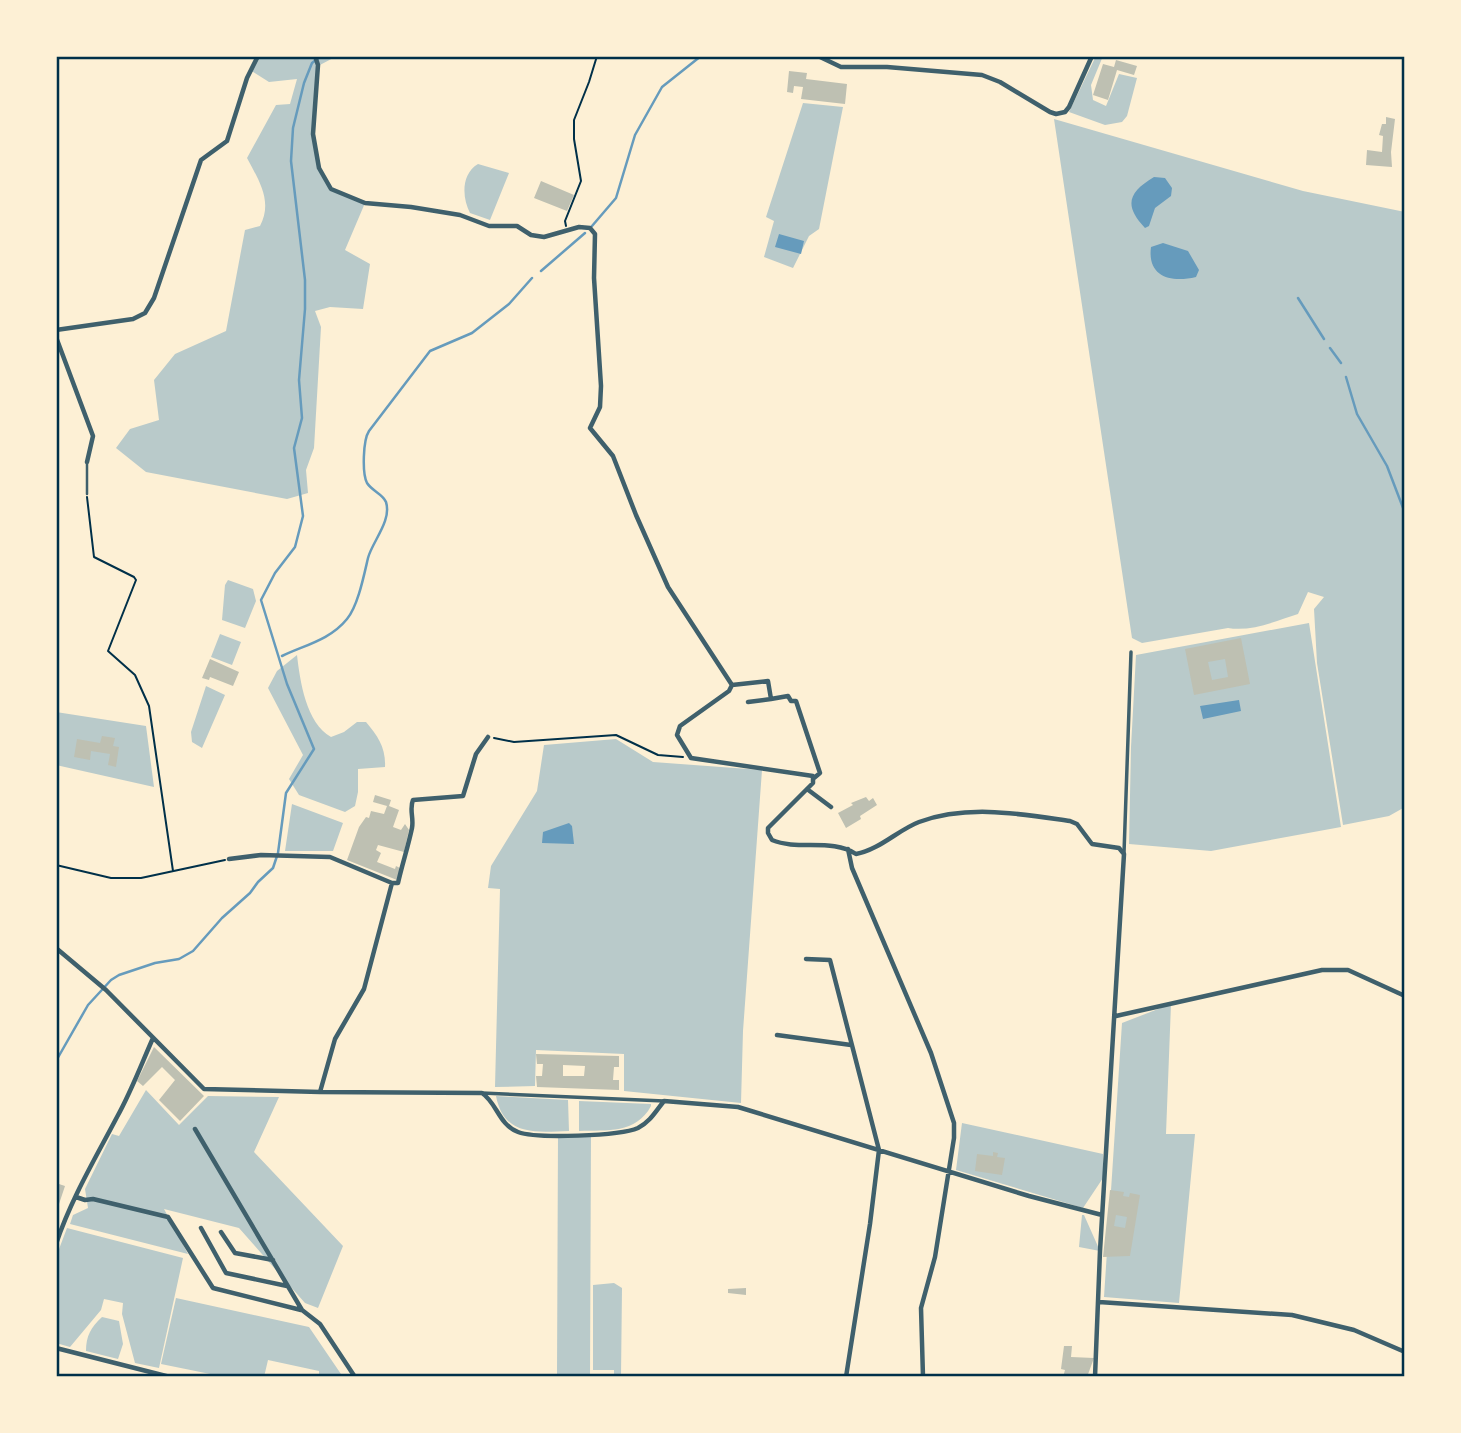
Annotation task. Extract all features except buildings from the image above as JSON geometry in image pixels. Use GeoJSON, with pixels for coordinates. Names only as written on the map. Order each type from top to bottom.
{"type":"FeatureCollection","features":[{"type":"Feature","properties":{"kind":"street"},"geometry":{"type":"LineString","coordinates":[[56,330],[133,319],[145,313],[154,298],[201,160],[227,141],[247,78],[258,56]]}},
{"type":"Feature","properties":{"kind":"street"},"geometry":{"type":"LineString","coordinates":[[818,56],[841,67],[887,67],[982,75],[1000,82],[1056,114],[1065,112],[1069,107],[1092,56]]}},
{"type":"Feature","properties":{"kind":"street"},"geometry":{"type":"LineString","coordinates":[[317,58],[313,134],[319,168],[331,189],[365,203],[460,215],[489,226],[517,226],[531,235],[544,237],[579,227],[590,228],[595,234],[593,278],[601,386],[600,407],[590,428],[613,456],[668,587],[732,685]]}},
{"type":"Feature","properties":{"kind":"street"},"geometry":{"type":"LineString","coordinates":[[56,337],[93,436],[87,461]]}},
{"type":"Feature","properties":{"kind":"street"},"geometry":{"type":"LineString","coordinates":[[1095,1377],[1102,1215],[1116,1016],[1131,652]]}},
{"type":"Feature","properties":{"kind":"street"},"geometry":{"type":"LineString","coordinates":[[732,685],[768,681],[771,699]]}},
{"type":"Feature","properties":{"kind":"street"},"geometry":{"type":"LineString","coordinates":[[732,685],[729,691],[680,726],[677,735],[691,758],[804,774],[814,778]]}},
{"type":"Feature","properties":{"kind":"street"},"geometry":{"type":"LineString","coordinates":[[748,702],[788,696],[791,701],[796,701],[820,773],[768,828],[769,836],[776,842],[848,848],[856,854],[919,822],[954,814],[992,811],[1070,821],[1077,824],[1093,844],[1119,848],[1124,854]]}},
{"type":"Feature","properties":{"kind":"street"},"geometry":{"type":"LineString","coordinates":[[229,859],[277,856],[336,859],[391,883],[397,883],[413,824],[410,806],[413,800],[463,796],[476,754],[488,737]]}},
{"type":"Feature","properties":{"kind":"street"},"geometry":{"type":"LineString","coordinates":[[807,789],[831,807]]}},
{"type":"Feature","properties":{"kind":"street"},"geometry":{"type":"LineString","coordinates":[[848,848],[852,868],[930,1054],[954,1123],[954,1138],[935,1257],[921,1308],[923,1377]]}},
{"type":"Feature","properties":{"kind":"street"},"geometry":{"type":"LineString","coordinates":[[320,1092],[335,1039],[364,989],[391,883]]}},
{"type":"Feature","properties":{"kind":"street"},"geometry":{"type":"LineString","coordinates":[[56,948],[101,985],[204,1088],[482,1093],[738,1107],[948,1172],[1102,1215]]}},
{"type":"Feature","properties":{"kind":"street"},"geometry":{"type":"LineString","coordinates":[[806,959],[830,960],[879,1150],[846,1377]]}},
{"type":"Feature","properties":{"kind":"street"},"geometry":{"type":"LineString","coordinates":[[1116,1016],[1322,970],[1348,970],[1405,996]]}},
{"type":"Feature","properties":{"kind":"street"},"geometry":{"type":"LineString","coordinates":[[777,1035],[851,1045]]}},
{"type":"Feature","properties":{"kind":"street"},"geometry":{"type":"LineString","coordinates":[[56,1244],[64,1220],[119,1114],[153,1038]]}},
{"type":"Feature","properties":{"kind":"street"},"geometry":{"type":"LineString","coordinates":[[482,1093],[488,1097],[500,1118],[509,1127],[534,1135],[626,1132],[648,1121],[664,1101]]}},
{"type":"Feature","properties":{"kind":"street"},"geometry":{"type":"LineString","coordinates":[[195,1129],[302,1310],[320,1324],[355,1377]]}},
{"type":"Feature","properties":{"kind":"street"},"geometry":{"type":"LineString","coordinates":[[76,1197],[168,1217],[213,1288],[302,1310]]}},
{"type":"Feature","properties":{"kind":"street"},"geometry":{"type":"LineString","coordinates":[[201,1228],[226,1273],[288,1287]]}},
{"type":"Feature","properties":{"kind":"street"},"geometry":{"type":"LineString","coordinates":[[221,1232],[235,1253],[272,1260]]}},
{"type":"Feature","properties":{"kind":"street"},"geometry":{"type":"LineString","coordinates":[[1099,1302],[1292,1315],[1354,1330],[1405,1352]]}},
{"type":"Feature","properties":{"kind":"street"},"geometry":{"type":"LineString","coordinates":[[56,1348],[170,1377]]}},
{"type":"Feature","properties":{"kind":"lane"},"geometry":{"type":"LineString","coordinates":[[87,461],[87,494]]}},
{"type":"Feature","properties":{"kind":"path"},"geometry":{"type":"LineString","coordinates":[[579,227],[566,227],[565,221],[580,181],[574,139],[575,120],[597,56]]}},
{"type":"Feature","properties":{"kind":"path"},"geometry":{"type":"LineString","coordinates":[[87,494],[93,556],[136,580],[108,651],[135,676],[149,706],[173,871]]}},
{"type":"Feature","properties":{"kind":"path"},"geometry":{"type":"LineString","coordinates":[[488,737],[514,742],[616,735],[658,755],[691,758]]}},
{"type":"Feature","properties":{"kind":"path"},"geometry":{"type":"LineString","coordinates":[[56,865],[111,878],[141,878],[229,859]]}},
{"type":"Feature","properties":{"kind":"shaded area"},"geometry":{"type":"Polygon","coordinates":[[[258,56],[337,56],[318,66],[314,146],[322,176],[330,188],[365,203],[345,250],[370,264],[363,309],[330,307],[315,311],[321,327],[314,448],[306,470],[308,493],[287,499],[146,472],[116,448],[130,429],[159,420],[154,380],[175,354],[226,331],[245,230],[260,226],[264,217],[263,191],[247,158],[276,105],[290,104],[297,79],[269,82],[250,70],[258,56]]]}},
{"type":"Feature","properties":{"kind":"shaded area"},"geometry":{"type":"Polygon","coordinates":[[[1096,56],[1103,56],[1091,85],[1093,100],[1106,106],[1119,74],[1137,78],[1127,116],[1122,122],[1105,125],[1069,112],[1096,56]]]}},
{"type":"Feature","properties":{"kind":"shaded area"},"geometry":{"type":"Polygon","coordinates":[[[803,103],[843,107],[819,229],[809,236],[793,268],[764,257],[774,221],[766,217],[803,103]]]}},
{"type":"Feature","properties":{"kind":"shaded area"},"geometry":{"type":"Polygon","coordinates":[[[1054,119],[1303,191],[1405,212],[1405,807],[1389,816],[1343,825],[1317,663],[1314,609],[1324,597],[1308,592],[1298,614],[1254,627],[1228,628],[1142,643],[1132,638],[1054,119]]]}},
{"type":"Feature","properties":{"kind":"shaded area"},"geometry":{"type":"Polygon","coordinates":[[[478,164],[509,173],[490,220],[470,213],[465,200],[468,174],[478,164]]]}},
{"type":"Feature","properties":{"kind":"shaded area"},"geometry":{"type":"Polygon","coordinates":[[[228,580],[253,589],[256,601],[245,628],[222,620],[225,585],[228,580]]]}},
{"type":"Feature","properties":{"kind":"shaded area"},"geometry":{"type":"Polygon","coordinates":[[[1309,623],[1341,827],[1211,851],[1129,844],[1136,655],[1309,623]]]}},
{"type":"Feature","properties":{"kind":"shaded area"},"geometry":{"type":"Polygon","coordinates":[[[220,634],[241,642],[232,665],[211,657],[220,634]]]}},
{"type":"Feature","properties":{"kind":"shaded area"},"geometry":{"type":"Polygon","coordinates":[[[297,655],[306,701],[322,731],[331,737],[344,732],[357,722],[366,722],[383,748],[385,767],[358,769],[355,806],[345,812],[299,795],[289,779],[303,755],[268,688],[277,671],[297,655]]]}},
{"type":"Feature","properties":{"kind":"shaded area"},"geometry":{"type":"Polygon","coordinates":[[[206,686],[225,695],[202,748],[192,742],[191,732],[206,686]]]}},
{"type":"Feature","properties":{"kind":"shaded area"},"geometry":{"type":"Polygon","coordinates":[[[56,712],[146,726],[154,787],[56,765],[56,712]]]}},
{"type":"Feature","properties":{"kind":"shaded area"},"geometry":{"type":"Polygon","coordinates":[[[616,739],[653,762],[762,770],[743,1031],[741,1103],[624,1091],[624,1054],[536,1050],[535,1086],[495,1087],[500,889],[488,888],[491,866],[537,791],[544,745],[616,739]]]}},
{"type":"Feature","properties":{"kind":"shaded area"},"geometry":{"type":"Polygon","coordinates":[[[292,804],[343,823],[333,851],[285,851],[292,804]]]}},
{"type":"Feature","properties":{"kind":"shaded area"},"geometry":{"type":"Polygon","coordinates":[[[1171,1004],[1166,1134],[1195,1134],[1179,1303],[1104,1297],[1122,1023],[1171,1004]]]}},
{"type":"Feature","properties":{"kind":"shaded area"},"geometry":{"type":"Polygon","coordinates":[[[146,1090],[179,1125],[208,1096],[279,1097],[254,1152],[343,1246],[318,1308],[305,1303],[239,1228],[164,1209],[188,1254],[70,1224],[73,1215],[88,1208],[85,1189],[112,1134],[119,1136],[146,1090]]]}},
{"type":"Feature","properties":{"kind":"shaded area"},"geometry":{"type":"Polygon","coordinates":[[[496,1096],[568,1100],[569,1131],[534,1131],[514,1125],[506,1119],[496,1096]]]}},
{"type":"Feature","properties":{"kind":"shaded area"},"geometry":{"type":"Polygon","coordinates":[[[579,1101],[651,1106],[645,1115],[629,1126],[579,1131],[579,1101]]]}},
{"type":"Feature","properties":{"kind":"shaded area"},"geometry":{"type":"Polygon","coordinates":[[[962,1123],[1103,1154],[1103,1178],[1083,1208],[956,1170],[962,1123]]]}},
{"type":"Feature","properties":{"kind":"shaded area"},"geometry":{"type":"Polygon","coordinates":[[[591,1134],[590,1377],[557,1377],[558,1135],[591,1134]]]}},
{"type":"Feature","properties":{"kind":"shaded area"},"geometry":{"type":"Polygon","coordinates":[[[1084,1215],[1100,1251],[1079,1247],[1084,1215]]]}},
{"type":"Feature","properties":{"kind":"shaded area"},"geometry":{"type":"Polygon","coordinates":[[[67,1228],[183,1258],[159,1368],[135,1363],[122,1314],[123,1303],[104,1299],[101,1310],[70,1347],[56,1343],[56,1257],[67,1228]]]}},
{"type":"Feature","properties":{"kind":"shaded area"},"geometry":{"type":"Polygon","coordinates":[[[614,1283],[622,1288],[621,1376],[628,1377],[614,1377],[614,1370],[593,1370],[593,1285],[614,1283]]]}},
{"type":"Feature","properties":{"kind":"shaded area"},"geometry":{"type":"Polygon","coordinates":[[[176,1298],[309,1327],[343,1377],[319,1377],[319,1371],[268,1360],[264,1377],[225,1377],[161,1364],[176,1298]]]}},
{"type":"Feature","properties":{"kind":"shaded area"},"geometry":{"type":"Polygon","coordinates":[[[102,1317],[119,1321],[123,1344],[118,1359],[86,1351],[90,1332],[102,1317]]]}},
{"type":"Feature","properties":{"kind":"water"},"geometry":{"type":"Polygon","coordinates":[[[1154,177],[1165,178],[1172,188],[1171,196],[1155,208],[1149,226],[1145,228],[1134,212],[1132,200],[1139,188],[1154,177]]]}},
{"type":"Feature","properties":{"kind":"water"},"geometry":{"type":"Polygon","coordinates":[[[779,234],[804,241],[801,254],[775,247],[779,234]]]}},
{"type":"Feature","properties":{"kind":"water"},"geometry":{"type":"Polygon","coordinates":[[[1163,243],[1188,251],[1199,270],[1196,277],[1170,278],[1157,271],[1151,257],[1151,247],[1163,243]]]}},
{"type":"Feature","properties":{"kind":"water"},"geometry":{"type":"Polygon","coordinates":[[[1239,700],[1241,711],[1203,719],[1200,706],[1239,700]]]}},
{"type":"Feature","properties":{"kind":"water"},"geometry":{"type":"Polygon","coordinates":[[[569,823],[572,826],[574,844],[542,843],[543,832],[569,823]]]}},
{"type":"Feature","properties":{"kind":"waterway"},"geometry":{"type":"LineString","coordinates":[[56,1061],[88,1005],[111,980],[155,963],[179,959],[193,951],[273,868],[278,853],[286,793],[314,749],[287,684],[261,600],[275,573],[295,547],[303,516],[294,448],[302,418],[299,380],[305,280],[291,161],[293,128],[304,83],[312,63],[321,56]]}},
{"type":"Feature","properties":{"kind":"waterway"},"geometry":{"type":"LineString","coordinates":[[592,226],[616,198],[635,135],[662,87],[701,56]]}},
{"type":"Feature","properties":{"kind":"waterway"},"geometry":{"type":"LineString","coordinates":[[541,271],[585,233]]}},
{"type":"Feature","properties":{"kind":"waterway"},"geometry":{"type":"LineString","coordinates":[[282,656],[333,632],[347,619],[357,598],[370,552],[384,524],[387,509],[385,499],[369,486],[365,478],[364,449],[369,431],[430,351],[472,333],[509,304],[532,278]]}},
{"type":"Feature","properties":{"kind":"waterway"},"geometry":{"type":"LineString","coordinates":[[1298,298],[1324,339]]}},
{"type":"Feature","properties":{"kind":"waterway"},"geometry":{"type":"LineString","coordinates":[[1330,348],[1341,363]]}},
{"type":"Feature","properties":{"kind":"waterway"},"geometry":{"type":"LineString","coordinates":[[1346,377],[1357,414],[1387,466],[1405,513]]}}]}
